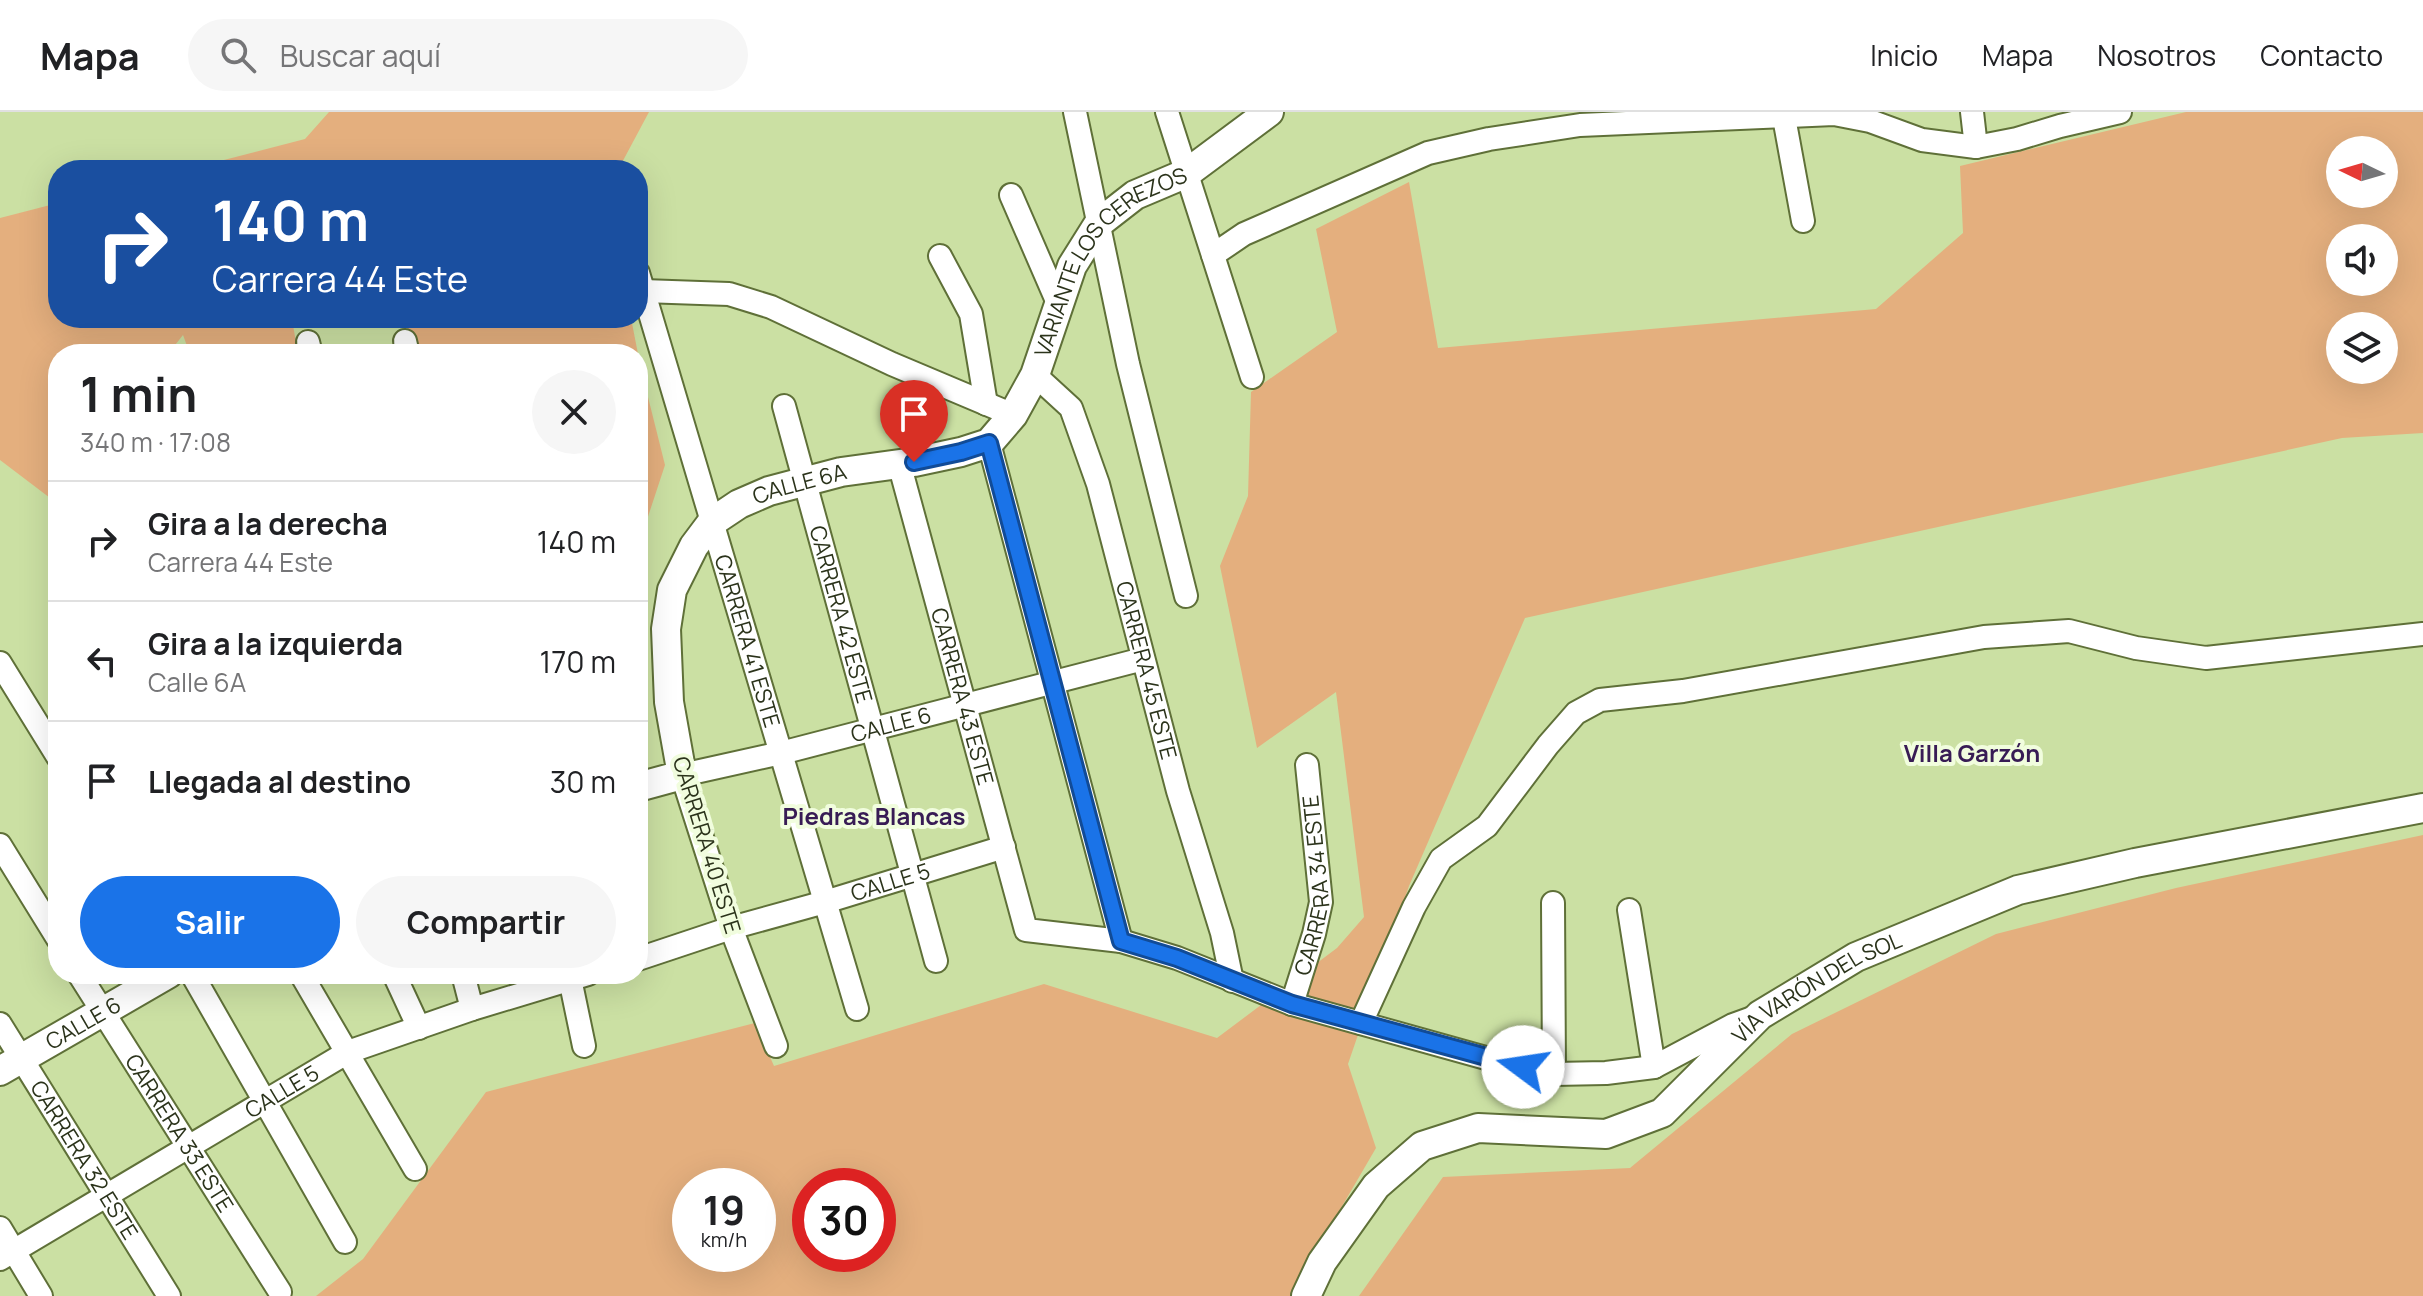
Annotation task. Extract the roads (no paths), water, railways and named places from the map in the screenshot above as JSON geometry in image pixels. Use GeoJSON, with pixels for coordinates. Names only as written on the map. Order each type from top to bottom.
{"type":"FeatureCollection","features":[{"type":"Feature","properties":{"kind":"street"},"geometry":{"type":"LineString","coordinates":[[1075,112],[1128,364],[1186,596]]}},
{"type":"Feature","properties":{"kind":"street"},"geometry":{"type":"LineString","coordinates":[[1167,112],[1252,377]]}},
{"type":"Feature","properties":{"kind":"street","name":"VARIANTE LOS CEREZOS"},"geometry":{"type":"LineString","coordinates":[[989,443],[1013,415],[1035,375],[1072,266],[1099,223],[1135,195],[1187,173],[1269,112]]}},
{"type":"Feature","properties":{"kind":"street"},"geometry":{"type":"LineString","coordinates":[[1972,112],[1976,147]]}},
{"type":"Feature","properties":{"kind":"street"},"geometry":{"type":"LineString","coordinates":[[1213,255],[1244,234],[1428,153],[1489,139],[1580,125],[1783,113],[1834,114],[1870,121],[1922,140],[1976,147],[2017,139],[2059,119],[2120,112]]}},
{"type":"Feature","properties":{"kind":"street"},"geometry":{"type":"LineString","coordinates":[[1783,113],[1803,221]]}},
{"type":"Feature","properties":{"kind":"street"},"geometry":{"type":"LineString","coordinates":[[1011,195],[1058,303]]}},
{"type":"Feature","properties":{"kind":"street"},"geometry":{"type":"LineString","coordinates":[[940,256],[971,314],[986,404]]}},
{"type":"Feature","properties":{"kind":"street"},"geometry":{"type":"LineString","coordinates":[[648,283],[729,294],[771,307],[892,364],[1013,415]]}},
{"type":"Feature","properties":{"kind":"street","name":"CARRERA 41 ESTE"},"geometry":{"type":"LineString","coordinates":[[648,306],[857,1009]]}},
{"type":"Feature","properties":{"kind":"street","name":"CARRERA 45 ESTE"},"geometry":{"type":"LineString","coordinates":[[1035,375],[1071,408],[1098,484],[1178,791],[1222,933],[1232,981]]}},
{"type":"Feature","properties":{"kind":"street","name":"CARRERA 42 ESTE"},"geometry":{"type":"LineString","coordinates":[[784,406],[936,961]]}},
{"type":"Feature","properties":{"kind":"street"},"geometry":{"type":"LineString","coordinates":[[989,443],[1121,941],[1177,958],[1292,1004],[1554,1074],[1606,1073],[1654,1067],[1733,1025],[1760,1015]]}},
{"type":"Feature","properties":{"kind":"street","name":"CALLE 6A"},"geometry":{"type":"LineString","coordinates":[[712,522],[759,495],[841,472],[961,452],[989,443]]}},
{"type":"Feature","properties":{"kind":"street","name":"CARRERA 43 ESTE"},"geometry":{"type":"LineString","coordinates":[[899,463],[1026,930],[1121,941]]}},
{"type":"Feature","properties":{"kind":"street","name":"CARRERA 40 ESTE"},"geometry":{"type":"LineString","coordinates":[[712,522],[694,546],[672,590],[666,629],[668,687],[682,775],[731,928],[776,1046]]}},
{"type":"Feature","properties":{"kind":"street"},"geometry":{"type":"LineString","coordinates":[[1361,1023],[1414,907],[1441,859],[1487,826],[1576,713],[1600,700],[1683,691],[1984,637],[2069,631],[2136,648],[2206,658],[2423,634]]}},
{"type":"Feature","properties":{"kind":"street","name":"CALLE 6"},"geometry":{"type":"LineString","coordinates":[[648,784],[1143,659]]}},
{"type":"Feature","properties":{"kind":"street"},"geometry":{"type":"LineString","coordinates":[[0,663],[48,741]]}},
{"type":"Feature","properties":{"kind":"street","name":"CARRERA 34 ESTE"},"geometry":{"type":"LineString","coordinates":[[1292,1004],[1321,902],[1307,765]]}},
{"type":"Feature","properties":{"kind":"street","name":"VÍA VARÓN DEL SOL"},"geometry":{"type":"LineString","coordinates":[[1306,1296],[1322,1262],[1376,1186],[1422,1146],[1478,1128],[1606,1134],[1662,1113],[1760,1015],[1856,957],[2018,890],[2135,863],[2423,808]]}},
{"type":"Feature","properties":{"kind":"street"},"geometry":{"type":"LineString","coordinates":[[0,845],[48,923]]}},
{"type":"Feature","properties":{"kind":"street","name":"CALLE 5"},"geometry":{"type":"LineString","coordinates":[[648,951],[1004,847]]}},
{"type":"Feature","properties":{"kind":"street"},"geometry":{"type":"LineString","coordinates":[[1553,903],[1554,1074]]}},
{"type":"Feature","properties":{"kind":"street"},"geometry":{"type":"LineString","coordinates":[[1629,910],[1654,1067]]}},
{"type":"Feature","properties":{"kind":"street","name":"CARRERA 33 ESTE"},"geometry":{"type":"LineString","coordinates":[[85,984],[280,1292]]}},
{"type":"Feature","properties":{"kind":"street","name":"CALLE 6"},"geometry":{"type":"LineString","coordinates":[[11,1065],[151,984]]}},
{"type":"Feature","properties":{"kind":"street"},"geometry":{"type":"LineString","coordinates":[[198,984],[345,1242]]}},
{"type":"Feature","properties":{"kind":"street"},"geometry":{"type":"LineString","coordinates":[[307,984],[415,1169]]}},
{"type":"Feature","properties":{"kind":"street"},"geometry":{"type":"LineString","coordinates":[[399,984],[419,1028]]}},
{"type":"Feature","properties":{"kind":"street"},"geometry":{"type":"LineString","coordinates":[[466,984],[472,1009]]}},
{"type":"Feature","properties":{"kind":"street","name":"CALLE 5"},"geometry":{"type":"LineString","coordinates":[[7,1255],[348,1052],[551,984]]}},
{"type":"Feature","properties":{"kind":"street"},"geometry":{"type":"LineString","coordinates":[[577,984],[584,1046]]}},
{"type":"Feature","properties":{"kind":"street","name":"CARRERA 32 ESTE"},"geometry":{"type":"LineString","coordinates":[[0,1024],[11,1065],[108,1195],[169,1296]]}},
{"type":"Feature","properties":{"kind":"street"},"geometry":{"type":"LineString","coordinates":[[0,1228],[7,1255],[41,1296]]}},
{"type":"Feature","properties":{"kind":"district","name":"Villa Garzón"},"geometry":{"type":"Point","coordinates":[1972,754]}},
{"type":"Feature","properties":{"kind":"district","name":"Piedras Blancas"},"geometry":{"type":"Point","coordinates":[874,817]}}]}
